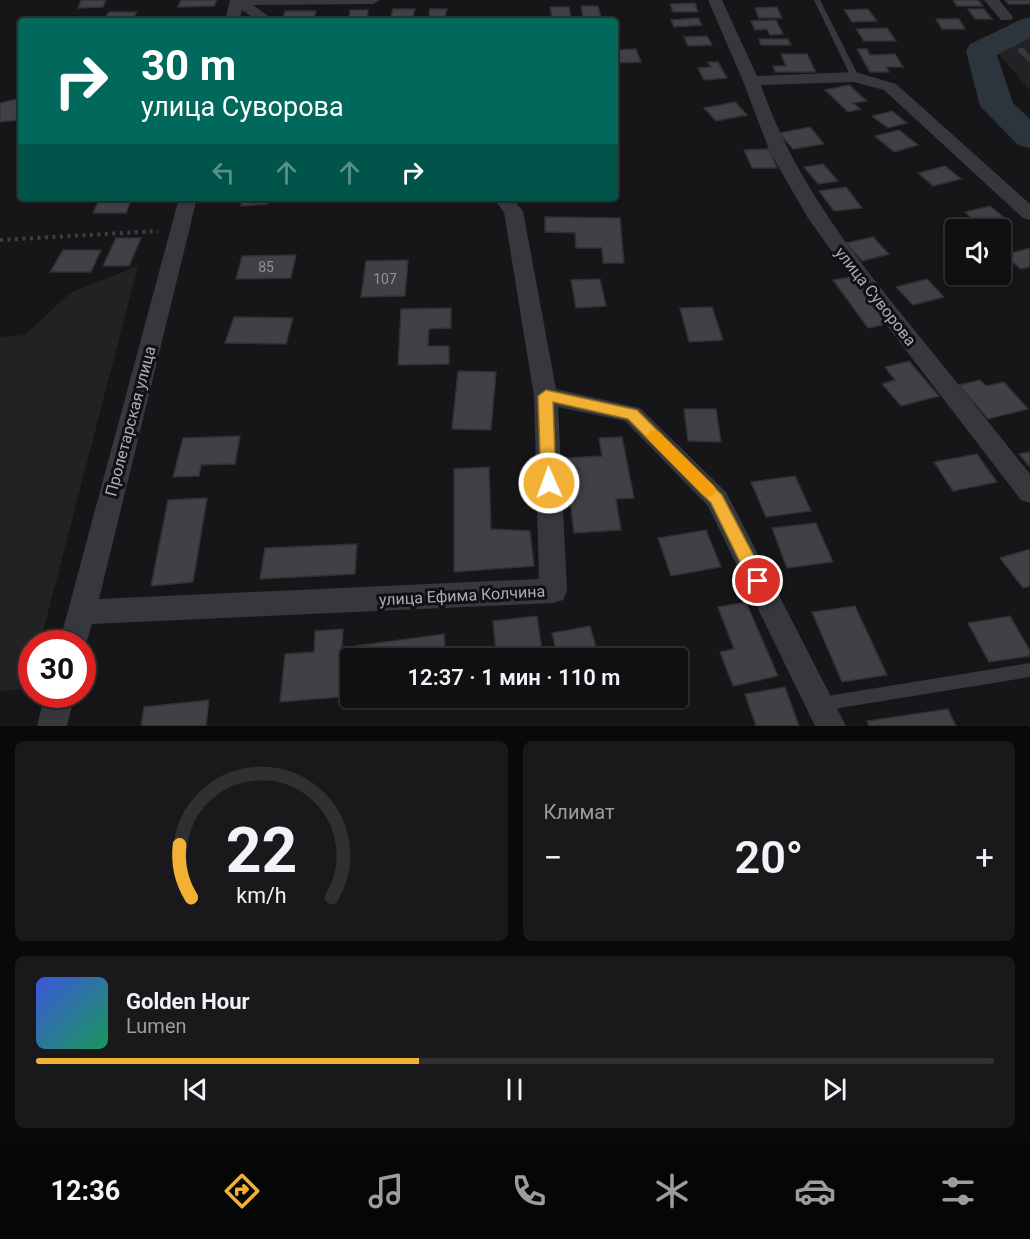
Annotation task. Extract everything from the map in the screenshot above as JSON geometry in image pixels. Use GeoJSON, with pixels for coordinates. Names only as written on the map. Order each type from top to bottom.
{"type":"FeatureCollection","features":[{"type":"Feature","properties":{"kind":"street"},"geometry":{"type":"LineString","coordinates":[[237,1],[373,0]]}},
{"type":"Feature","properties":{"kind":"street","name":"улица Суворова"},"geometry":{"type":"LineString","coordinates":[[715,0],[751,81],[757,103],[795,185],[855,272],[1030,493]]}},
{"type":"Feature","properties":{"kind":"street"},"geometry":{"type":"LineString","coordinates":[[991,0],[1006,17]]}},
{"type":"Feature","properties":{"kind":"street"},"geometry":{"type":"LineString","coordinates":[[233,18],[237,1]]}},
{"type":"Feature","properties":{"kind":"street"},"geometry":{"type":"LineString","coordinates":[[237,1],[263,18]]}},
{"type":"Feature","properties":{"kind":"street"},"geometry":{"type":"LineString","coordinates":[[751,81],[855,77],[890,87],[1030,214]]}},
{"type":"Feature","properties":{"kind":"street","name":"Пролетарская улица"},"geometry":{"type":"LineString","coordinates":[[76,630],[187,201]]}},
{"type":"Feature","properties":{"kind":"street","name":"улица Ефима Колчина"},"geometry":{"type":"LineString","coordinates":[[81,612],[553,591],[546,396],[513,211],[505,201]]}},
{"type":"Feature","properties":{"kind":"street"},"geometry":{"type":"LineString","coordinates":[[546,396],[632,414],[717,499],[826,715]]}},
{"type":"Feature","properties":{"kind":"street"},"geometry":{"type":"LineString","coordinates":[[52,726],[56,708]]}},
{"type":"Feature","properties":{"kind":"lane"},"geometry":{"type":"LineString","coordinates":[[817,0],[855,77]]}},
{"type":"Feature","properties":{"kind":"lane"},"geometry":{"type":"LineString","coordinates":[[1021,50],[1030,60]]}},
{"type":"Feature","properties":{"kind":"lane"},"geometry":{"type":"LineString","coordinates":[[826,715],[1030,670]]}},
{"type":"Feature","properties":{"kind":"path"},"geometry":{"type":"LineString","coordinates":[[0,240],[180,229]]}},
{"type":"Feature","properties":{"kind":"shaded area"},"geometry":{"type":"Polygon","coordinates":[[[1030,35],[1030,91],[997,52],[1030,35]]]}},
{"type":"Feature","properties":{"kind":"shaded area"},"geometry":{"type":"Polygon","coordinates":[[[138,266],[43,630],[18,630],[18,690],[0,691],[0,337],[25,335],[70,293],[138,266]]]}},
{"type":"Feature","properties":{"kind":"building"},"geometry":{"type":"Polygon","coordinates":[[[81,0],[106,0],[103,7],[78,8],[81,0]]]}},
{"type":"Feature","properties":{"kind":"building"},"geometry":{"type":"Polygon","coordinates":[[[181,0],[217,0],[214,6],[178,7],[181,0]]]}},
{"type":"Feature","properties":{"kind":"building"},"geometry":{"type":"Polygon","coordinates":[[[953,0],[978,0],[983,6],[957,6],[953,0]]]}},
{"type":"Feature","properties":{"kind":"building"},"geometry":{"type":"Polygon","coordinates":[[[1005,0],[1030,0],[1030,4],[1008,4],[1005,0]]]}},
{"type":"Feature","properties":{"kind":"building"},"geometry":{"type":"Polygon","coordinates":[[[695,3],[698,12],[673,12],[670,4],[695,3]]]}},
{"type":"Feature","properties":{"kind":"building"},"geometry":{"type":"Polygon","coordinates":[[[581,6],[598,6],[601,18],[583,18],[581,6]]]}},
{"type":"Feature","properties":{"kind":"building"},"geometry":{"type":"Polygon","coordinates":[[[550,7],[569,7],[571,18],[552,18],[550,7]]]}},
{"type":"Feature","properties":{"kind":"building"},"geometry":{"type":"Polygon","coordinates":[[[777,7],[782,18],[759,18],[755,8],[777,7]]]}},
{"type":"Feature","properties":{"kind":"building"},"geometry":{"type":"Polygon","coordinates":[[[393,9],[415,9],[412,18],[390,18],[393,9]]]}},
{"type":"Feature","properties":{"kind":"building"},"geometry":{"type":"Polygon","coordinates":[[[430,9],[447,9],[445,17],[429,17],[430,9]]]}},
{"type":"Feature","properties":{"kind":"building"},"geometry":{"type":"Polygon","coordinates":[[[868,9],[877,21],[852,22],[844,10],[868,9]]]}},
{"type":"Feature","properties":{"kind":"building"},"geometry":{"type":"Polygon","coordinates":[[[968,9],[984,9],[992,19],[975,19],[968,9]]]}},
{"type":"Feature","properties":{"kind":"building"},"geometry":{"type":"Polygon","coordinates":[[[350,10],[368,10],[367,18],[349,18],[350,10]]]}},
{"type":"Feature","properties":{"kind":"building"},"geometry":{"type":"Polygon","coordinates":[[[285,11],[316,11],[314,18],[283,18],[285,11]]]}},
{"type":"Feature","properties":{"kind":"building"},"geometry":{"type":"Polygon","coordinates":[[[109,12],[137,12],[133,18],[105,18],[109,12]]]}},
{"type":"Feature","properties":{"kind":"building"},"geometry":{"type":"Polygon","coordinates":[[[698,18],[702,25],[674,27],[671,20],[698,18]]]}},
{"type":"Feature","properties":{"kind":"building"},"geometry":{"type":"Polygon","coordinates":[[[936,19],[959,19],[965,29],[942,29],[936,19]]]}},
{"type":"Feature","properties":{"kind":"building"},"geometry":{"type":"Polygon","coordinates":[[[776,20],[783,34],[770,35],[767,29],[755,30],[751,21],[776,20]]]}},
{"type":"Feature","properties":{"kind":"building"},"geometry":{"type":"Polygon","coordinates":[[[887,28],[896,41],[864,41],[856,29],[887,28]]]}},
{"type":"Feature","properties":{"kind":"building"},"geometry":{"type":"Polygon","coordinates":[[[707,36],[712,45],[688,46],[684,37],[707,36]]]}},
{"type":"Feature","properties":{"kind":"building"},"geometry":{"type":"Polygon","coordinates":[[[759,39],[788,39],[791,45],[761,45],[759,39]]]}},
{"type":"Feature","properties":{"kind":"building"},"geometry":{"type":"Polygon","coordinates":[[[636,49],[641,62],[618,63],[618,50],[636,49]]]}},
{"type":"Feature","properties":{"kind":"building"},"geometry":{"type":"Polygon","coordinates":[[[857,49],[867,49],[870,55],[895,54],[903,67],[886,67],[889,72],[870,72],[857,49]]]}},
{"type":"Feature","properties":{"kind":"building"},"geometry":{"type":"Polygon","coordinates":[[[781,54],[807,54],[816,72],[775,72],[773,66],[786,66],[781,54]]]}},
{"type":"Feature","properties":{"kind":"building"},"geometry":{"type":"Polygon","coordinates":[[[708,62],[718,62],[727,78],[704,80],[698,68],[711,67],[708,62]]]}},
{"type":"Feature","properties":{"kind":"building"},"geometry":{"type":"Polygon","coordinates":[[[849,85],[867,101],[853,103],[860,109],[848,112],[825,90],[849,85]]]}},
{"type":"Feature","properties":{"kind":"building"},"geometry":{"type":"Polygon","coordinates":[[[18,99],[18,120],[0,122],[0,103],[18,99]]]}},
{"type":"Feature","properties":{"kind":"building"},"geometry":{"type":"Polygon","coordinates":[[[735,102],[747,115],[716,121],[704,108],[735,102]]]}},
{"type":"Feature","properties":{"kind":"building"},"geometry":{"type":"Polygon","coordinates":[[[892,111],[907,123],[888,128],[872,116],[892,111]]]}},
{"type":"Feature","properties":{"kind":"building"},"geometry":{"type":"Polygon","coordinates":[[[810,127],[824,144],[793,149],[779,133],[810,127]]]}},
{"type":"Feature","properties":{"kind":"building"},"geometry":{"type":"Polygon","coordinates":[[[899,130],[918,145],[894,152],[875,136],[899,130]]]}},
{"type":"Feature","properties":{"kind":"building"},"geometry":{"type":"Polygon","coordinates":[[[769,149],[777,168],[752,168],[744,150],[769,149]]]}},
{"type":"Feature","properties":{"kind":"building"},"geometry":{"type":"Polygon","coordinates":[[[823,164],[838,181],[818,184],[804,167],[823,164]]]}},
{"type":"Feature","properties":{"kind":"building"},"geometry":{"type":"Polygon","coordinates":[[[945,166],[961,179],[933,186],[918,173],[945,166]]]}},
{"type":"Feature","properties":{"kind":"building"},"geometry":{"type":"Polygon","coordinates":[[[846,187],[862,208],[834,211],[819,191],[846,187]]]}},
{"type":"Feature","properties":{"kind":"building"},"geometry":{"type":"Polygon","coordinates":[[[99,201],[131,201],[126,213],[93,213],[99,201]]]}},
{"type":"Feature","properties":{"kind":"building"},"geometry":{"type":"Polygon","coordinates":[[[242,201],[268,201],[268,204],[241,206],[242,201]]]}},
{"type":"Feature","properties":{"kind":"building"},"geometry":{"type":"Polygon","coordinates":[[[990,206],[1006,219],[972,219],[965,212],[990,206]]]}},
{"type":"Feature","properties":{"kind":"building"},"geometry":{"type":"Polygon","coordinates":[[[545,217],[620,218],[624,263],[603,263],[602,248],[576,248],[575,233],[545,232],[545,217]]]}},
{"type":"Feature","properties":{"kind":"building"},"geometry":{"type":"Polygon","coordinates":[[[873,237],[889,254],[862,261],[846,243],[873,237]]]}},
{"type":"Feature","properties":{"kind":"building"},"geometry":{"type":"Polygon","coordinates":[[[116,238],[141,238],[129,266],[103,266],[116,238]]]}},
{"type":"Feature","properties":{"kind":"building"},"geometry":{"type":"Polygon","coordinates":[[[1030,248],[1030,267],[1021,269],[1011,261],[1011,253],[1030,248]]]}},
{"type":"Feature","properties":{"kind":"building"},"geometry":{"type":"Polygon","coordinates":[[[63,250],[101,250],[91,272],[50,272],[63,250]]]}},
{"type":"Feature","properties":{"kind":"building"},"geometry":{"type":"Polygon","coordinates":[[[296,255],[291,278],[236,279],[242,256],[296,255]]]}},
{"type":"Feature","properties":{"kind":"building"},"geometry":{"type":"Polygon","coordinates":[[[408,260],[405,296],[361,297],[366,261],[408,260]]]}},
{"type":"Feature","properties":{"kind":"building"},"geometry":{"type":"Polygon","coordinates":[[[852,277],[888,324],[868,328],[833,280],[852,277]]]}},
{"type":"Feature","properties":{"kind":"building"},"geometry":{"type":"Polygon","coordinates":[[[600,279],[606,306],[576,308],[571,280],[600,279]]]}},
{"type":"Feature","properties":{"kind":"building"},"geometry":{"type":"Polygon","coordinates":[[[927,279],[944,297],[913,305],[896,287],[927,279]]]}},
{"type":"Feature","properties":{"kind":"building"},"geometry":{"type":"Polygon","coordinates":[[[712,307],[723,340],[689,342],[680,308],[712,307]]]}},
{"type":"Feature","properties":{"kind":"building"},"geometry":{"type":"Polygon","coordinates":[[[451,308],[451,328],[429,329],[428,346],[449,346],[449,364],[398,365],[401,309],[451,308]]]}},
{"type":"Feature","properties":{"kind":"building"},"geometry":{"type":"Polygon","coordinates":[[[234,317],[293,318],[286,344],[225,343],[234,317]]]}},
{"type":"Feature","properties":{"kind":"building"},"geometry":{"type":"Polygon","coordinates":[[[909,361],[939,396],[901,406],[882,384],[895,380],[885,367],[909,361]]]}},
{"type":"Feature","properties":{"kind":"building"},"geometry":{"type":"Polygon","coordinates":[[[458,371],[496,372],[491,430],[452,429],[458,371]]]}},
{"type":"Feature","properties":{"kind":"building"},"geometry":{"type":"Polygon","coordinates":[[[980,380],[986,386],[1004,382],[1028,409],[988,419],[959,385],[980,380]]]}},
{"type":"Feature","properties":{"kind":"building"},"geometry":{"type":"Polygon","coordinates":[[[684,409],[716,409],[721,442],[688,441],[684,409]]]}},
{"type":"Feature","properties":{"kind":"building"},"geometry":{"type":"Polygon","coordinates":[[[240,436],[235,464],[201,465],[199,476],[173,477],[183,438],[240,436]]]}},
{"type":"Feature","properties":{"kind":"building"},"geometry":{"type":"Polygon","coordinates":[[[622,437],[634,498],[616,499],[621,530],[574,533],[565,458],[602,456],[599,438],[622,437]]]}},
{"type":"Feature","properties":{"kind":"building"},"geometry":{"type":"Polygon","coordinates":[[[1030,452],[1030,467],[1019,454],[1030,452]]]}},
{"type":"Feature","properties":{"kind":"building"},"geometry":{"type":"Polygon","coordinates":[[[977,454],[997,482],[953,491],[934,462],[977,454]]]}},
{"type":"Feature","properties":{"kind":"building"},"geometry":{"type":"Polygon","coordinates":[[[489,467],[491,529],[530,531],[534,566],[454,572],[454,469],[489,467]]]}},
{"type":"Feature","properties":{"kind":"building"},"geometry":{"type":"Polygon","coordinates":[[[795,476],[811,511],[766,517],[751,482],[795,476]]]}},
{"type":"Feature","properties":{"kind":"building"},"geometry":{"type":"Polygon","coordinates":[[[207,498],[193,582],[151,586],[168,500],[207,498]]]}},
{"type":"Feature","properties":{"kind":"building"},"geometry":{"type":"Polygon","coordinates":[[[816,523],[833,562],[787,568],[772,528],[816,523]]]}},
{"type":"Feature","properties":{"kind":"building"},"geometry":{"type":"Polygon","coordinates":[[[706,530],[721,567],[671,576],[658,538],[706,530]]]}},
{"type":"Feature","properties":{"kind":"building"},"geometry":{"type":"Polygon","coordinates":[[[357,544],[355,574],[260,579],[265,548],[357,544]]]}},
{"type":"Feature","properties":{"kind":"building"},"geometry":{"type":"Polygon","coordinates":[[[1030,549],[1030,586],[1023,588],[1000,558],[1030,549]]]}},
{"type":"Feature","properties":{"kind":"building"},"geometry":{"type":"Polygon","coordinates":[[[746,602],[778,676],[733,686],[720,652],[734,649],[718,607],[746,602]]]}},
{"type":"Feature","properties":{"kind":"building"},"geometry":{"type":"Polygon","coordinates":[[[855,606],[887,675],[842,682],[812,612],[855,606]]]}},
{"type":"Feature","properties":{"kind":"building"},"geometry":{"type":"Polygon","coordinates":[[[537,616],[542,648],[496,648],[493,621],[537,616]]]}},
{"type":"Feature","properties":{"kind":"building"},"geometry":{"type":"Polygon","coordinates":[[[1010,616],[1030,651],[1030,656],[989,662],[968,623],[1010,616]]]}},
{"type":"Feature","properties":{"kind":"building"},"geometry":{"type":"Polygon","coordinates":[[[590,626],[596,648],[556,648],[552,633],[590,626]]]}},
{"type":"Feature","properties":{"kind":"building"},"geometry":{"type":"Polygon","coordinates":[[[343,629],[342,648],[340,648],[339,697],[280,702],[285,654],[314,652],[315,631],[343,629]]]}},
{"type":"Feature","properties":{"kind":"building"},"geometry":{"type":"Polygon","coordinates":[[[444,634],[445,648],[356,648],[356,646],[444,634]]]}},
{"type":"Feature","properties":{"kind":"building"},"geometry":{"type":"Polygon","coordinates":[[[785,687],[799,726],[756,726],[745,694],[785,687]]]}},
{"type":"Feature","properties":{"kind":"building"},"geometry":{"type":"Polygon","coordinates":[[[209,700],[206,726],[141,726],[144,707],[209,700]]]}},
{"type":"Feature","properties":{"kind":"building"},"geometry":{"type":"Polygon","coordinates":[[[948,709],[956,726],[869,726],[867,721],[948,709]]]}},
{"type":"Feature","properties":{"kind":"waterway"},"geometry":{"type":"LineString","coordinates":[[1030,26],[981,51],[997,106],[1030,138]]}},
{"type":"Feature","properties":{"kind":"slow traffic"},"geometry":{"type":"LineString","coordinates":[[654,436],[708,491]]}},
{"type":"Feature","properties":{"kind":"route"},"geometry":{"type":"LineString","coordinates":[[549,483],[546,396],[632,414],[717,499],[758,581]]}}]}
